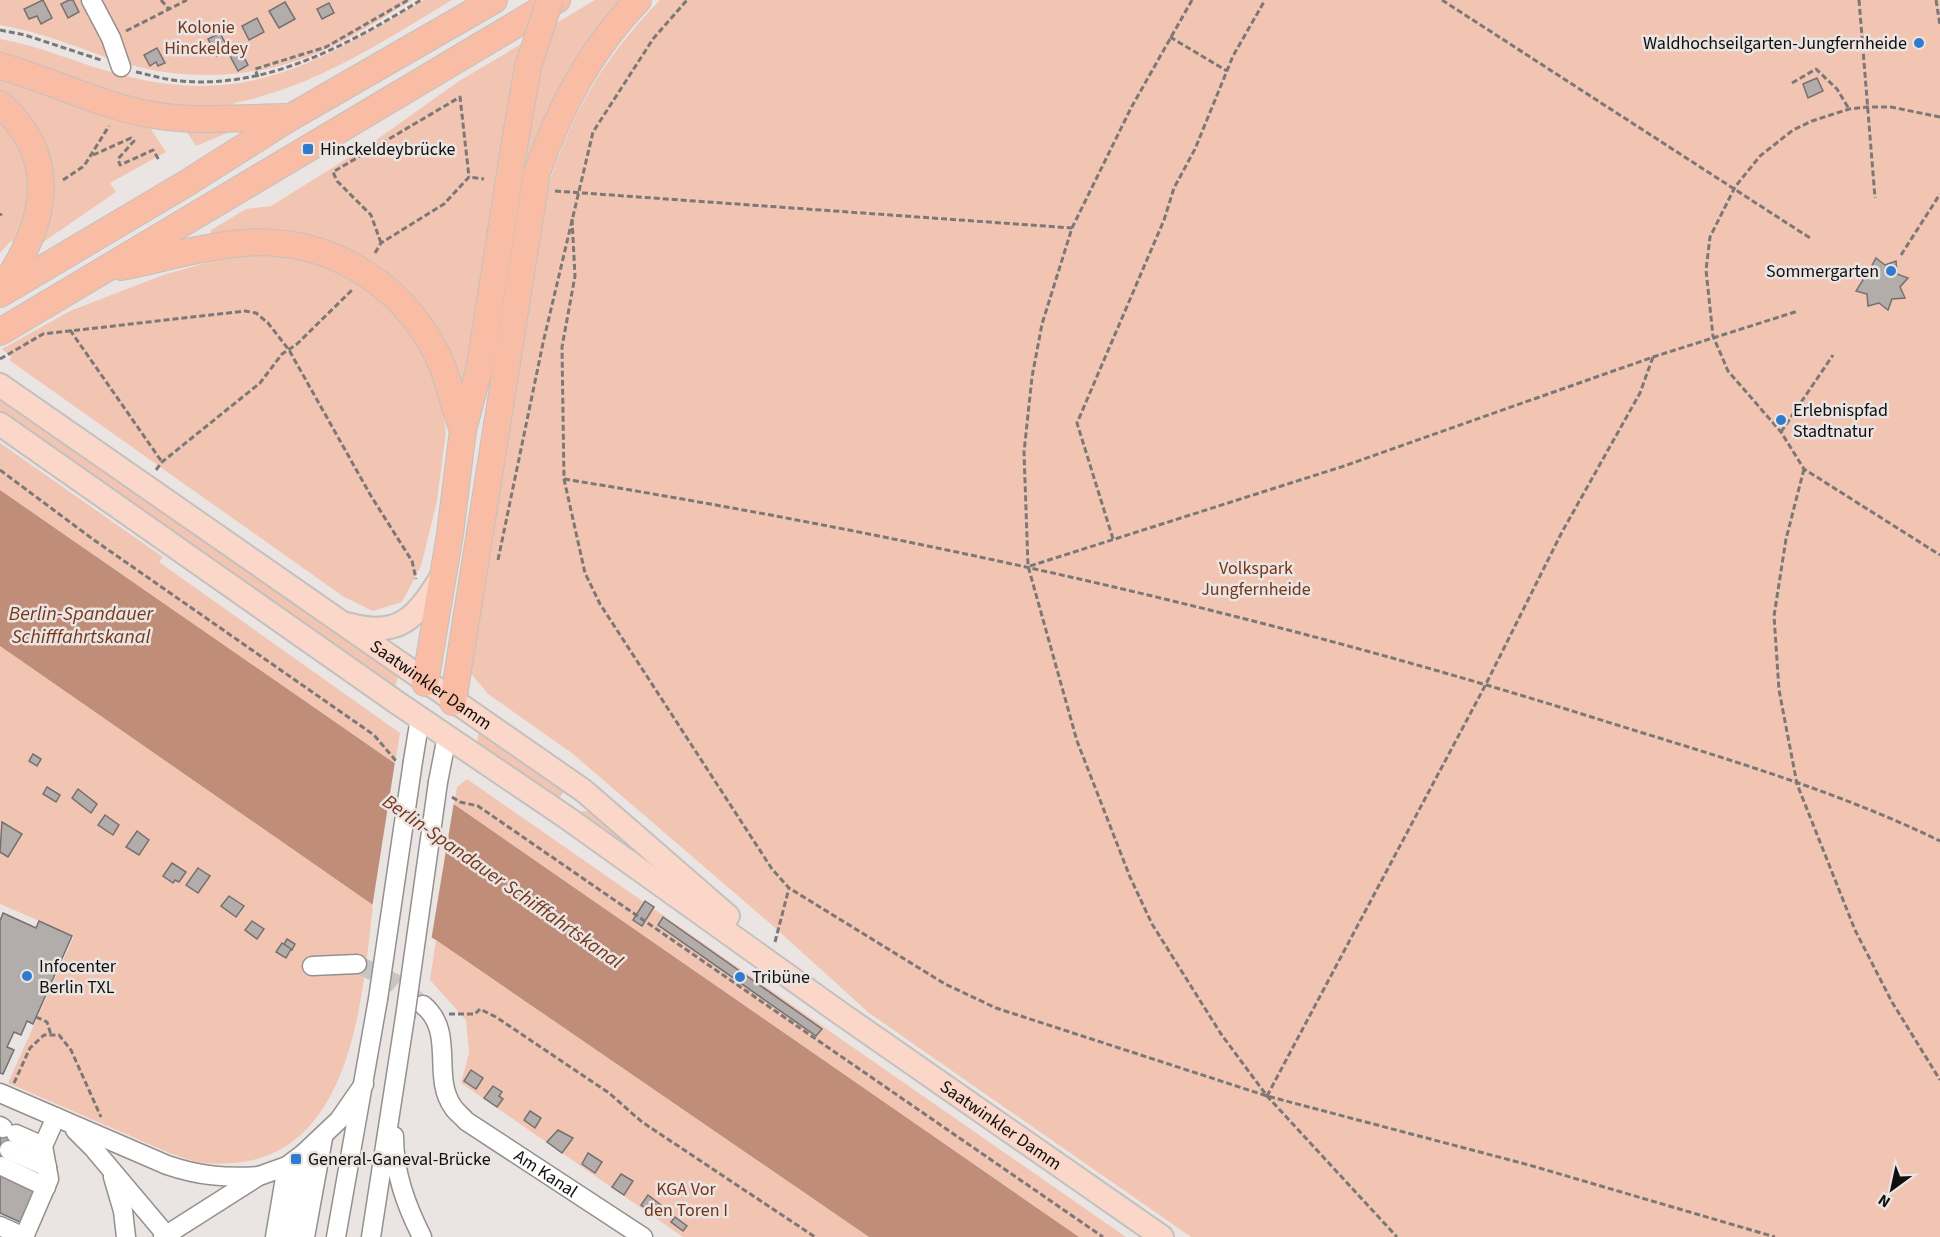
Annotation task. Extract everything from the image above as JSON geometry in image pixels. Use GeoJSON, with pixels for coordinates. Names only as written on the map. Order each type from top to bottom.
{"type":"FeatureCollection","features":[{"type":"Feature","properties":{"kind":"highway"},"geometry":{"type":"LineString","coordinates":[[0,292],[187,183],[291,117],[494,0]]}},
{"type":"Feature","properties":{"kind":"highway"},"geometry":{"type":"LineString","coordinates":[[425,683],[463,430],[480,366],[528,67],[550,0]]}},
{"type":"Feature","properties":{"kind":"highway"},"geometry":{"type":"LineString","coordinates":[[4,343],[100,272],[557,0]]}},
{"type":"Feature","properties":{"kind":"highway"},"geometry":{"type":"LineString","coordinates":[[453,702],[537,173],[556,120],[572,90],[606,36],[638,0]]}},
{"type":"Feature","properties":{"kind":"highway"},"geometry":{"type":"LineString","coordinates":[[0,66],[153,115],[207,119],[291,117]]}},
{"type":"Feature","properties":{"kind":"highway"},"geometry":{"type":"LineString","coordinates":[[0,105],[16,119],[30,140],[40,166],[42,195],[38,218],[30,241],[0,292]]}},
{"type":"Feature","properties":{"kind":"highway"},"geometry":{"type":"LineString","coordinates":[[100,272],[232,244],[283,243],[334,255],[385,286],[423,329],[439,358],[463,430]]}},
{"type":"Feature","properties":{"kind":"main road","name":"Saatwinkler Damm"},"geometry":{"type":"LineString","coordinates":[[0,385],[425,683],[584,791],[840,1013]]}},
{"type":"Feature","properties":{"kind":"main road","name":"Saatwinkler Damm"},"geometry":{"type":"LineString","coordinates":[[0,424],[420,718],[566,817],[840,1013],[1162,1237]]}},
{"type":"Feature","properties":{"kind":"main road"},"geometry":{"type":"LineString","coordinates":[[337,621],[367,629],[393,628],[421,609],[443,575]]}},
{"type":"Feature","properties":{"kind":"main road"},"geometry":{"type":"LineString","coordinates":[[420,718],[425,683]]}},
{"type":"Feature","properties":{"kind":"main road"},"geometry":{"type":"LineString","coordinates":[[447,736],[453,702]]}},
{"type":"Feature","properties":{"kind":"main road"},"geometry":{"type":"LineString","coordinates":[[566,817],[584,791]]}},
{"type":"Feature","properties":{"kind":"street"},"geometry":{"type":"LineString","coordinates":[[91,0],[111,38],[121,67]]}},
{"type":"Feature","properties":{"kind":"street"},"geometry":{"type":"LineString","coordinates":[[336,1237],[378,999],[407,763],[420,718]]}},
{"type":"Feature","properties":{"kind":"street"},"geometry":{"type":"LineString","coordinates":[[371,1237],[438,782],[447,736]]}},
{"type":"Feature","properties":{"kind":"street"},"geometry":{"type":"LineString","coordinates":[[312,966],[357,964]]}},
{"type":"Feature","properties":{"kind":"street","name":"Am Kanal"},"geometry":{"type":"LineString","coordinates":[[429,1010],[443,1039],[443,1076],[451,1106],[466,1121],[643,1237]]}},
{"type":"Feature","properties":{"kind":"street"},"geometry":{"type":"LineString","coordinates":[[364,1084],[393,1091]]}},
{"type":"Feature","properties":{"kind":"street"},"geometry":{"type":"LineString","coordinates":[[60,1119],[93,1148],[166,1236],[259,1176],[287,1166],[303,1154],[323,1138],[364,1084]]}},
{"type":"Feature","properties":{"kind":"street"},"geometry":{"type":"LineString","coordinates":[[393,1091],[396,1170],[407,1208],[422,1237]]}},
{"type":"Feature","properties":{"kind":"street"},"geometry":{"type":"LineString","coordinates":[[4,1094],[195,1175],[226,1178],[259,1176]]}},
{"type":"Feature","properties":{"kind":"street"},"geometry":{"type":"LineString","coordinates":[[0,1226],[24,1237],[49,1179],[43,1146],[60,1119]]}},
{"type":"Feature","properties":{"kind":"street"},"geometry":{"type":"LineString","coordinates":[[305,1237],[323,1138]]}},
{"type":"Feature","properties":{"kind":"street"},"geometry":{"type":"LineString","coordinates":[[6,1141],[43,1146]]}},
{"type":"Feature","properties":{"kind":"street"},"geometry":{"type":"LineString","coordinates":[[6,1141],[47,1167]]}},
{"type":"Feature","properties":{"kind":"street"},"geometry":{"type":"LineString","coordinates":[[6,1141],[46,1187]]}},
{"type":"Feature","properties":{"kind":"street"},"geometry":{"type":"LineString","coordinates":[[289,1237],[303,1154]]}},
{"type":"Feature","properties":{"kind":"street"},"geometry":{"type":"LineString","coordinates":[[275,1237],[287,1166]]}},
{"type":"Feature","properties":{"kind":"street"},"geometry":{"type":"LineString","coordinates":[[112,1172],[123,1211],[126,1237]]}},
{"type":"Feature","properties":{"kind":"path"},"geometry":{"type":"LineString","coordinates":[[161,0],[169,9]]}},
{"type":"Feature","properties":{"kind":"path"},"geometry":{"type":"LineString","coordinates":[[111,38],[187,0]]}},
{"type":"Feature","properties":{"kind":"path"},"geometry":{"type":"LineString","coordinates":[[258,76],[255,69],[326,47],[408,0]]}},
{"type":"Feature","properties":{"kind":"path"},"geometry":{"type":"LineString","coordinates":[[0,30],[25,35],[121,67],[181,81],[226,81],[258,76],[324,54],[421,0]]}},
{"type":"Feature","properties":{"kind":"path"},"geometry":{"type":"LineString","coordinates":[[497,564],[577,194],[593,132],[652,39],[687,0]]}},
{"type":"Feature","properties":{"kind":"path"},"geometry":{"type":"LineString","coordinates":[[1192,0],[1170,37],[1072,228],[1042,324],[1032,377],[1024,452],[1028,566],[1077,741],[1130,877],[1152,924],[1177,968],[1268,1096],[1397,1237]]}},
{"type":"Feature","properties":{"kind":"path"},"geometry":{"type":"LineString","coordinates":[[1113,539],[1077,423],[1164,220],[1174,188],[1195,149],[1227,71],[1265,0]]}},
{"type":"Feature","properties":{"kind":"path"},"geometry":{"type":"LineString","coordinates":[[1442,0],[1736,187],[1810,238]]}},
{"type":"Feature","properties":{"kind":"path"},"geometry":{"type":"LineString","coordinates":[[1859,0],[1875,198]]}},
{"type":"Feature","properties":{"kind":"path"},"geometry":{"type":"LineString","coordinates":[[1936,0],[1940,25]]}},
{"type":"Feature","properties":{"kind":"path"},"geometry":{"type":"LineString","coordinates":[[1170,37],[1227,71]]}},
{"type":"Feature","properties":{"kind":"path"},"geometry":{"type":"LineString","coordinates":[[1792,83],[1816,69],[1837,89],[1849,109]]}},
{"type":"Feature","properties":{"kind":"path"},"geometry":{"type":"LineString","coordinates":[[375,254],[381,243],[444,204],[469,177],[460,97],[333,172],[337,181],[371,215],[381,243]]}},
{"type":"Feature","properties":{"kind":"path"},"geometry":{"type":"LineString","coordinates":[[1940,117],[1891,107],[1868,107],[1849,109],[1793,130],[1760,156],[1736,187],[1710,237],[1706,270],[1713,336],[1728,371],[1781,432],[1804,469],[1940,555]]}},
{"type":"Feature","properties":{"kind":"path"},"geometry":{"type":"LineString","coordinates":[[63,180],[75,175],[93,154],[110,124]]}},
{"type":"Feature","properties":{"kind":"path"},"geometry":{"type":"LineString","coordinates":[[93,154],[131,138],[134,141],[118,159],[120,165],[153,150],[159,160]]}},
{"type":"Feature","properties":{"kind":"path"},"geometry":{"type":"LineString","coordinates":[[469,177],[484,179]]}},
{"type":"Feature","properties":{"kind":"path"},"geometry":{"type":"LineString","coordinates":[[555,191],[1072,228]]}},
{"type":"Feature","properties":{"kind":"path"},"geometry":{"type":"LineString","coordinates":[[1901,255],[1940,194]]}},
{"type":"Feature","properties":{"kind":"path"},"geometry":{"type":"LineString","coordinates":[[572,219],[575,276],[562,347],[564,479],[585,573],[600,604],[772,869],[789,888],[945,984],[996,1008],[1268,1096],[1528,1165],[1775,1237]]}},
{"type":"Feature","properties":{"kind":"path"},"geometry":{"type":"LineString","coordinates":[[157,469],[162,462],[260,383],[282,354],[353,289]]}},
{"type":"Feature","properties":{"kind":"path"},"geometry":{"type":"LineString","coordinates":[[0,359],[4,343],[43,334],[245,311],[256,314],[268,323],[289,350],[371,496],[412,561],[417,582]]}},
{"type":"Feature","properties":{"kind":"path"},"geometry":{"type":"LineString","coordinates":[[1028,566],[1341,467],[1713,336],[1798,311]]}},
{"type":"Feature","properties":{"kind":"path"},"geometry":{"type":"LineString","coordinates":[[70,330],[162,462]]}},
{"type":"Feature","properties":{"kind":"path"},"geometry":{"type":"LineString","coordinates":[[1781,432],[1833,355]]}},
{"type":"Feature","properties":{"kind":"path"},"geometry":{"type":"LineString","coordinates":[[1268,1096],[1486,684],[1562,532],[1640,393],[1653,357]]}},
{"type":"Feature","properties":{"kind":"path"},"geometry":{"type":"LineString","coordinates":[[1804,469],[1786,539],[1774,616],[1779,690],[1797,784],[1856,930],[1892,1002],[1940,1080]]}},
{"type":"Feature","properties":{"kind":"path"},"geometry":{"type":"LineString","coordinates":[[0,470],[94,540],[374,735],[392,759],[407,763]]}},
{"type":"Feature","properties":{"kind":"path"},"geometry":{"type":"LineString","coordinates":[[564,479],[753,510],[1028,566],[1376,652],[1486,684],[1797,784],[1910,826],[1940,841]]}},
{"type":"Feature","properties":{"kind":"path"},"geometry":{"type":"LineString","coordinates":[[450,796],[460,802],[478,806],[1103,1237]]}},
{"type":"Feature","properties":{"kind":"path"},"geometry":{"type":"LineString","coordinates":[[775,942],[789,888]]}},
{"type":"Feature","properties":{"kind":"path"},"geometry":{"type":"LineString","coordinates":[[429,1010],[475,1014],[480,1009],[496,1017],[609,1093],[642,1122],[815,1237]]}},
{"type":"Feature","properties":{"kind":"path"},"geometry":{"type":"LineString","coordinates":[[36,1017],[47,1022],[51,1035]]}},
{"type":"Feature","properties":{"kind":"path"},"geometry":{"type":"LineString","coordinates":[[4,1094],[30,1048],[44,1035],[59,1035],[72,1050],[111,1141]]}},
{"type":"Feature","properties":{"kind":"green space","name":"Kolonie Hinckeldey"},"geometry":{"type":"Polygon","coordinates":[[[0,0],[412,0],[367,28],[297,61],[249,72],[199,75],[151,70],[127,64],[48,37],[0,25],[0,0]]]}},
{"type":"Feature","properties":{"kind":"green space"},"geometry":{"type":"Polygon","coordinates":[[[424,0],[452,0],[374,47],[320,74],[264,96],[234,103],[242,127],[196,146],[185,129],[149,126],[166,152],[110,183],[116,192],[39,245],[11,241],[0,253],[0,39],[31,46],[122,75],[167,84],[207,86],[245,82],[281,73],[351,42],[424,0]]]}},
{"type":"Feature","properties":{"kind":"green space"},"geometry":{"type":"Polygon","coordinates":[[[595,0],[629,0],[531,163],[503,161],[466,384],[439,389],[446,432],[437,501],[421,566],[402,602],[373,611],[344,597],[9,360],[12,358],[2,349],[70,311],[163,275],[209,262],[211,230],[246,209],[271,206],[372,143],[459,81],[595,0]]]}},
{"type":"Feature","properties":{"kind":"green space","name":"Volkspark Jungfernheide"},"geometry":{"type":"Polygon","coordinates":[[[660,0],[1940,0],[1940,1237],[1191,1237],[869,1013],[773,926],[573,754],[488,694],[469,671],[544,201],[564,144],[588,93],[620,45],[660,0]]]}},
{"type":"Feature","properties":{"kind":"green space"},"geometry":{"type":"Polygon","coordinates":[[[0,400],[398,676],[395,688],[0,412],[0,400]]]}},
{"type":"Feature","properties":{"kind":"green space"},"geometry":{"type":"Polygon","coordinates":[[[0,443],[163,557],[159,562],[400,733],[395,764],[0,490],[0,443]]]}},
{"type":"Feature","properties":{"kind":"green space"},"geometry":{"type":"Polygon","coordinates":[[[0,646],[373,905],[357,1019],[346,1058],[331,1094],[311,1125],[283,1148],[242,1162],[217,1164],[198,1162],[161,1150],[8,1083],[74,936],[0,904],[0,646]]]}},
{"type":"Feature","properties":{"kind":"green space"},"geometry":{"type":"Polygon","coordinates":[[[478,733],[564,792],[557,801],[477,744],[478,733]]]}},
{"type":"Feature","properties":{"kind":"green space"},"geometry":{"type":"Polygon","coordinates":[[[395,764],[454,804],[454,805],[395,764]]]}},
{"type":"Feature","properties":{"kind":"green space"},"geometry":{"type":"Polygon","coordinates":[[[467,779],[1126,1237],[1079,1237],[454,804],[457,787],[467,779]]]}},
{"type":"Feature","properties":{"kind":"green space"},"geometry":{"type":"Polygon","coordinates":[[[582,811],[591,812],[660,871],[581,815],[582,811]]]}},
{"type":"Feature","properties":{"kind":"green space","name":"KGA Vor den Toren I"},"geometry":{"type":"Polygon","coordinates":[[[436,940],[869,1237],[683,1237],[461,1083],[469,1053],[466,1020],[430,980],[436,940]]]}},
{"type":"Feature","properties":{"kind":"water","name":"Berlin-Spandauer Schifffahrtskanal"},"geometry":{"type":"Polygon","coordinates":[[[0,490],[1079,1237],[869,1237],[436,940],[373,905],[0,646],[0,490]]]}},
{"type":"Feature","properties":{"kind":"pier"},"geometry":{"type":"Polygon","coordinates":[[[395,762],[454,802],[431,941],[372,908],[395,762]]]}},
{"type":"Feature","properties":{"kind":"building"},"geometry":{"type":"Polygon","coordinates":[[[43,0],[52,18],[41,24],[37,16],[29,19],[24,9],[43,0]]]}},
{"type":"Feature","properties":{"kind":"building"},"geometry":{"type":"Polygon","coordinates":[[[73,0],[79,12],[68,18],[61,4],[73,0]]]}},
{"type":"Feature","properties":{"kind":"building"},"geometry":{"type":"Polygon","coordinates":[[[285,2],[295,19],[279,28],[269,11],[285,2]]]}},
{"type":"Feature","properties":{"kind":"building"},"geometry":{"type":"Polygon","coordinates":[[[329,3],[334,13],[322,19],[317,9],[329,3]]]}},
{"type":"Feature","properties":{"kind":"building"},"geometry":{"type":"Polygon","coordinates":[[[257,18],[264,32],[249,40],[242,26],[257,18]]]}},
{"type":"Feature","properties":{"kind":"building"},"geometry":{"type":"Polygon","coordinates":[[[220,33],[229,50],[217,56],[208,39],[220,33]]]}},
{"type":"Feature","properties":{"kind":"building"},"geometry":{"type":"Polygon","coordinates":[[[157,48],[165,63],[158,66],[156,62],[150,66],[144,55],[157,48]]]}},
{"type":"Feature","properties":{"kind":"building"},"geometry":{"type":"Polygon","coordinates":[[[239,48],[248,65],[238,71],[229,54],[239,48]]]}},
{"type":"Feature","properties":{"kind":"building"},"geometry":{"type":"Polygon","coordinates":[[[1817,78],[1823,91],[1808,98],[1803,84],[1817,78]]]}},
{"type":"Feature","properties":{"kind":"building"},"geometry":{"type":"Polygon","coordinates":[[[1876,258],[1885,265],[1896,261],[1897,274],[1908,278],[1900,287],[1905,298],[1892,299],[1888,310],[1879,303],[1868,306],[1867,294],[1856,291],[1863,280],[1859,269],[1870,269],[1876,258]]]}},
{"type":"Feature","properties":{"kind":"building"},"geometry":{"type":"Polygon","coordinates":[[[33,754],[41,759],[37,766],[29,761],[33,754]]]}},
{"type":"Feature","properties":{"kind":"building"},"geometry":{"type":"Polygon","coordinates":[[[47,787],[60,795],[56,802],[43,794],[47,787]]]}},
{"type":"Feature","properties":{"kind":"building"},"geometry":{"type":"Polygon","coordinates":[[[78,789],[97,804],[91,813],[72,798],[78,789]]]}},
{"type":"Feature","properties":{"kind":"building"},"geometry":{"type":"Polygon","coordinates":[[[105,815],[119,825],[113,835],[98,825],[105,815]]]}},
{"type":"Feature","properties":{"kind":"building"},"geometry":{"type":"Polygon","coordinates":[[[2,822],[22,834],[8,857],[0,852],[2,822]]]}},
{"type":"Feature","properties":{"kind":"building"},"geometry":{"type":"Polygon","coordinates":[[[137,831],[149,840],[139,855],[126,847],[137,831]]]}},
{"type":"Feature","properties":{"kind":"building"},"geometry":{"type":"Polygon","coordinates":[[[172,863],[186,872],[179,882],[175,880],[173,883],[163,876],[172,863]]]}},
{"type":"Feature","properties":{"kind":"building"},"geometry":{"type":"Polygon","coordinates":[[[198,868],[210,876],[198,893],[186,885],[198,868]]]}},
{"type":"Feature","properties":{"kind":"building"},"geometry":{"type":"Polygon","coordinates":[[[229,896],[244,906],[236,917],[221,906],[229,896]]]}},
{"type":"Feature","properties":{"kind":"building"},"geometry":{"type":"Polygon","coordinates":[[[645,901],[654,907],[642,926],[633,920],[645,901]]]}},
{"type":"Feature","properties":{"kind":"building","name":"Infocenter Berlin TXL"},"geometry":{"type":"Polygon","coordinates":[[[3,913],[36,928],[39,921],[72,936],[33,1024],[27,1021],[21,1035],[14,1032],[7,1047],[14,1050],[3,1074],[0,1073],[0,921],[3,913]]]}},
{"type":"Feature","properties":{"kind":"building","name":"Tribüne"},"geometry":{"type":"Polygon","coordinates":[[[663,917],[822,1029],[816,1036],[658,925],[663,917]]]}},
{"type":"Feature","properties":{"kind":"building"},"geometry":{"type":"Polygon","coordinates":[[[252,921],[264,929],[257,939],[245,930],[252,921]]]}},
{"type":"Feature","properties":{"kind":"building"},"geometry":{"type":"Polygon","coordinates":[[[287,939],[295,944],[292,950],[284,944],[287,939]]]}},
{"type":"Feature","properties":{"kind":"building"},"geometry":{"type":"Polygon","coordinates":[[[282,943],[291,949],[286,958],[276,952],[282,943]]]}},
{"type":"Feature","properties":{"kind":"building"},"geometry":{"type":"Polygon","coordinates":[[[471,1070],[483,1078],[476,1089],[464,1081],[471,1070]]]}},
{"type":"Feature","properties":{"kind":"building"},"geometry":{"type":"Polygon","coordinates":[[[493,1086],[502,1092],[499,1096],[503,1099],[497,1107],[484,1098],[493,1086]]]}},
{"type":"Feature","properties":{"kind":"building"},"geometry":{"type":"Polygon","coordinates":[[[530,1111],[541,1118],[535,1128],[524,1120],[530,1111]]]}},
{"type":"Feature","properties":{"kind":"building"},"geometry":{"type":"Polygon","coordinates":[[[558,1130],[573,1138],[562,1153],[547,1142],[558,1130]]]}},
{"type":"Feature","properties":{"kind":"building"},"geometry":{"type":"Polygon","coordinates":[[[16,1133],[0,1170],[0,1134],[16,1133]]]}},
{"type":"Feature","properties":{"kind":"building"},"geometry":{"type":"Polygon","coordinates":[[[588,1153],[602,1162],[595,1173],[582,1164],[588,1153]]]}},
{"type":"Feature","properties":{"kind":"building"},"geometry":{"type":"Polygon","coordinates":[[[0,1173],[35,1189],[20,1222],[0,1213],[0,1173]]]}},
{"type":"Feature","properties":{"kind":"building"},"geometry":{"type":"Polygon","coordinates":[[[621,1174],[633,1181],[624,1195],[612,1187],[621,1174]]]}},
{"type":"Feature","properties":{"kind":"building"},"geometry":{"type":"Polygon","coordinates":[[[648,1195],[663,1209],[657,1217],[641,1205],[648,1195]]]}},
{"type":"Feature","properties":{"kind":"building"},"geometry":{"type":"Polygon","coordinates":[[[675,1217],[687,1226],[683,1231],[671,1222],[675,1217]]]}},
{"type":"Feature","properties":{"kind":"tunnel"},"geometry":{"type":"LineString","coordinates":[[357,964],[394,982],[419,1002]]}},
{"type":"Feature","properties":{"kind":"place","name":"Waldhochseilgarten-Jungfernheide"},"geometry":{"type":"Point","coordinates":[1919,43]}},
{"type":"Feature","properties":{"kind":"place","name":"Hinckeldeybrücke"},"geometry":{"type":"Point","coordinates":[308,149]}},
{"type":"Feature","properties":{"kind":"place","name":"Sommergarten"},"geometry":{"type":"Point","coordinates":[1891,271]}},
{"type":"Feature","properties":{"kind":"place","name":"Erlebnispfad Stadtnatur"},"geometry":{"type":"Point","coordinates":[1781,420]}},
{"type":"Feature","properties":{"kind":"place","name":"Infocenter Berlin TXL"},"geometry":{"type":"Point","coordinates":[27,976]}},
{"type":"Feature","properties":{"kind":"place","name":"Tribüne"},"geometry":{"type":"Point","coordinates":[740,977]}},
{"type":"Feature","properties":{"kind":"place","name":"General-Ganeval-Brücke"},"geometry":{"type":"Point","coordinates":[296,1159]}}]}
